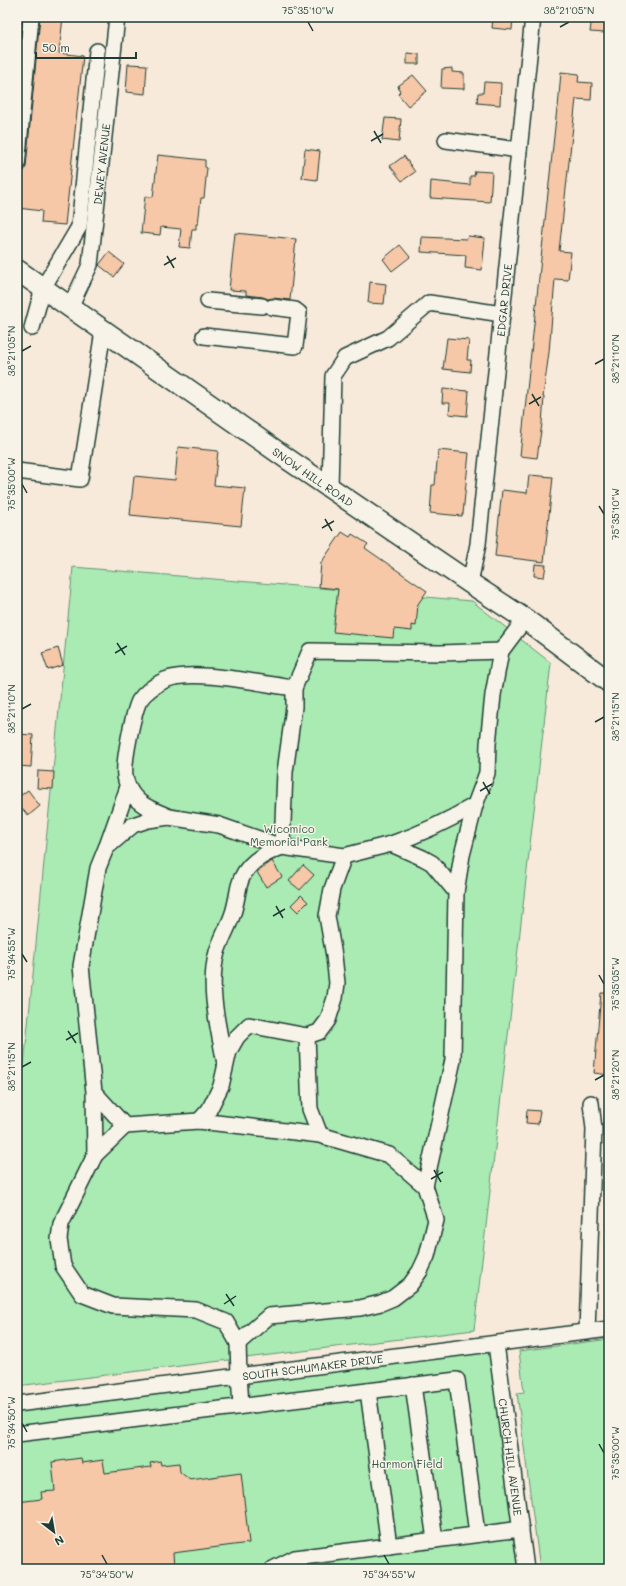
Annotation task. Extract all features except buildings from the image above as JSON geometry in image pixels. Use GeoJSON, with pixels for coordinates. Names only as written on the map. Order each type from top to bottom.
{"type":"FeatureCollection","features":[{"type":"Feature","properties":{"kind":"main road","name":"SNOW HILL ROAD"},"geometry":{"type":"LineString","coordinates":[[17,270],[330,487],[525,619],[609,682]]}},
{"type":"Feature","properties":{"kind":"street"},"geometry":{"type":"LineString","coordinates":[[17,166],[31,17]]}},
{"type":"Feature","properties":{"kind":"street","name":"DEWEY AVENUE"},"geometry":{"type":"LineString","coordinates":[[70,307],[90,266],[117,17]]}},
{"type":"Feature","properties":{"kind":"street","name":"EDGAR DRIVE"},"geometry":{"type":"LineString","coordinates":[[470,583],[478,544],[533,17]]}},
{"type":"Feature","properties":{"kind":"street"},"geometry":{"type":"LineString","coordinates":[[32,328],[43,288],[79,227],[97,51]]}},
{"type":"Feature","properties":{"kind":"street"},"geometry":{"type":"LineString","coordinates":[[446,140],[519,150]]}},
{"type":"Feature","properties":{"kind":"street"},"geometry":{"type":"LineString","coordinates":[[204,336],[294,346],[300,313],[295,310],[267,306],[208,301]]}},
{"type":"Feature","properties":{"kind":"street"},"geometry":{"type":"LineString","coordinates":[[330,487],[333,376],[345,358],[388,338],[429,303],[502,314]]}},
{"type":"Feature","properties":{"kind":"street"},"geometry":{"type":"LineString","coordinates":[[17,471],[80,480],[103,331]]}},
{"type":"Feature","properties":{"kind":"street"},"geometry":{"type":"LineString","coordinates":[[238,1343],[269,1316],[345,1309],[382,1303],[393,1298],[410,1285],[420,1271],[427,1256],[436,1220],[425,1186],[453,1060],[456,892],[462,855],[475,805],[487,773],[488,744],[493,695],[501,651],[525,619]]}},
{"type":"Feature","properties":{"kind":"street"},"geometry":{"type":"LineString","coordinates":[[282,847],[285,772],[294,707],[294,688],[310,651],[440,653],[501,651]]}},
{"type":"Feature","properties":{"kind":"street"},"geometry":{"type":"LineString","coordinates":[[294,688],[195,675],[166,680],[148,690],[140,701],[133,717],[124,775],[128,787],[134,797],[144,805],[169,817],[219,825],[282,847],[344,856],[391,844],[417,835],[441,824],[475,805]]}},
{"type":"Feature","properties":{"kind":"street"},"geometry":{"type":"LineString","coordinates":[[95,1155],[94,1092],[81,966],[98,868],[128,787]]}},
{"type":"Feature","properties":{"kind":"street"},"geometry":{"type":"LineString","coordinates":[[106,848],[133,825],[148,820],[169,817]]}},
{"type":"Feature","properties":{"kind":"street"},"geometry":{"type":"LineString","coordinates":[[391,844],[432,863],[456,892]]}},
{"type":"Feature","properties":{"kind":"street"},"geometry":{"type":"LineString","coordinates":[[225,1064],[218,1024],[213,974],[217,952],[231,918],[237,900],[239,885],[244,873],[253,862],[265,853],[282,847]]}},
{"type":"Feature","properties":{"kind":"street"},"geometry":{"type":"LineString","coordinates":[[218,1024],[230,1027],[249,1025],[307,1036],[319,1032],[328,1020],[335,998],[336,983],[335,962],[330,936],[330,926],[327,916],[332,889],[344,856]]}},
{"type":"Feature","properties":{"kind":"street"},"geometry":{"type":"LineString","coordinates":[[199,1121],[209,1110],[221,1086],[229,1051],[237,1037],[249,1025]]}},
{"type":"Feature","properties":{"kind":"street"},"geometry":{"type":"LineString","coordinates":[[307,1036],[310,1109],[320,1136]]}},
{"type":"Feature","properties":{"kind":"street"},"geometry":{"type":"LineString","coordinates":[[94,1092],[125,1126]]}},
{"type":"Feature","properties":{"kind":"street"},"geometry":{"type":"LineString","coordinates":[[587,1332],[594,1129],[591,1104]]}},
{"type":"Feature","properties":{"kind":"street"},"geometry":{"type":"LineString","coordinates":[[241,1406],[238,1343],[226,1322],[196,1310],[113,1306],[82,1294],[63,1266],[59,1239],[61,1224],[95,1155],[125,1126],[199,1121],[320,1136],[389,1155],[425,1186]]}},
{"type":"Feature","properties":{"kind":"street","name":"SOUTH SCHUMAKER DRIVE"},"geometry":{"type":"LineString","coordinates":[[17,1404],[609,1329]]}},
{"type":"Feature","properties":{"kind":"street","name":"CHURCH HILL AVENUE"},"geometry":{"type":"LineString","coordinates":[[496,1344],[526,1569]]}},
{"type":"Feature","properties":{"kind":"street"},"geometry":{"type":"LineString","coordinates":[[17,1434],[457,1380],[477,1534]]}},
{"type":"Feature","properties":{"kind":"street"},"geometry":{"type":"LineString","coordinates":[[414,1385],[435,1540]]}},
{"type":"Feature","properties":{"kind":"street"},"geometry":{"type":"LineString","coordinates":[[368,1391],[389,1546]]}},
{"type":"Feature","properties":{"kind":"street"},"geometry":{"type":"LineString","coordinates":[[273,1569],[295,1558],[521,1529]]}},
{"type":"Feature","properties":{"kind":"green space","name":"Wicomico Memorial Park"},"geometry":{"type":"Polygon","coordinates":[[[73,567],[472,601],[551,663],[474,1330],[17,1386],[17,1137],[73,567]]]}},
{"type":"Feature","properties":{"kind":"green space"},"geometry":{"type":"Polygon","coordinates":[[[609,1339],[609,1569],[540,1569],[517,1393],[524,1392],[519,1351],[609,1339]]]}},
{"type":"Feature","properties":{"kind":"green space","name":"Harmon Field"},"geometry":{"type":"Polygon","coordinates":[[[496,1344],[531,1569],[17,1569],[17,1409],[496,1344]]]}}]}
